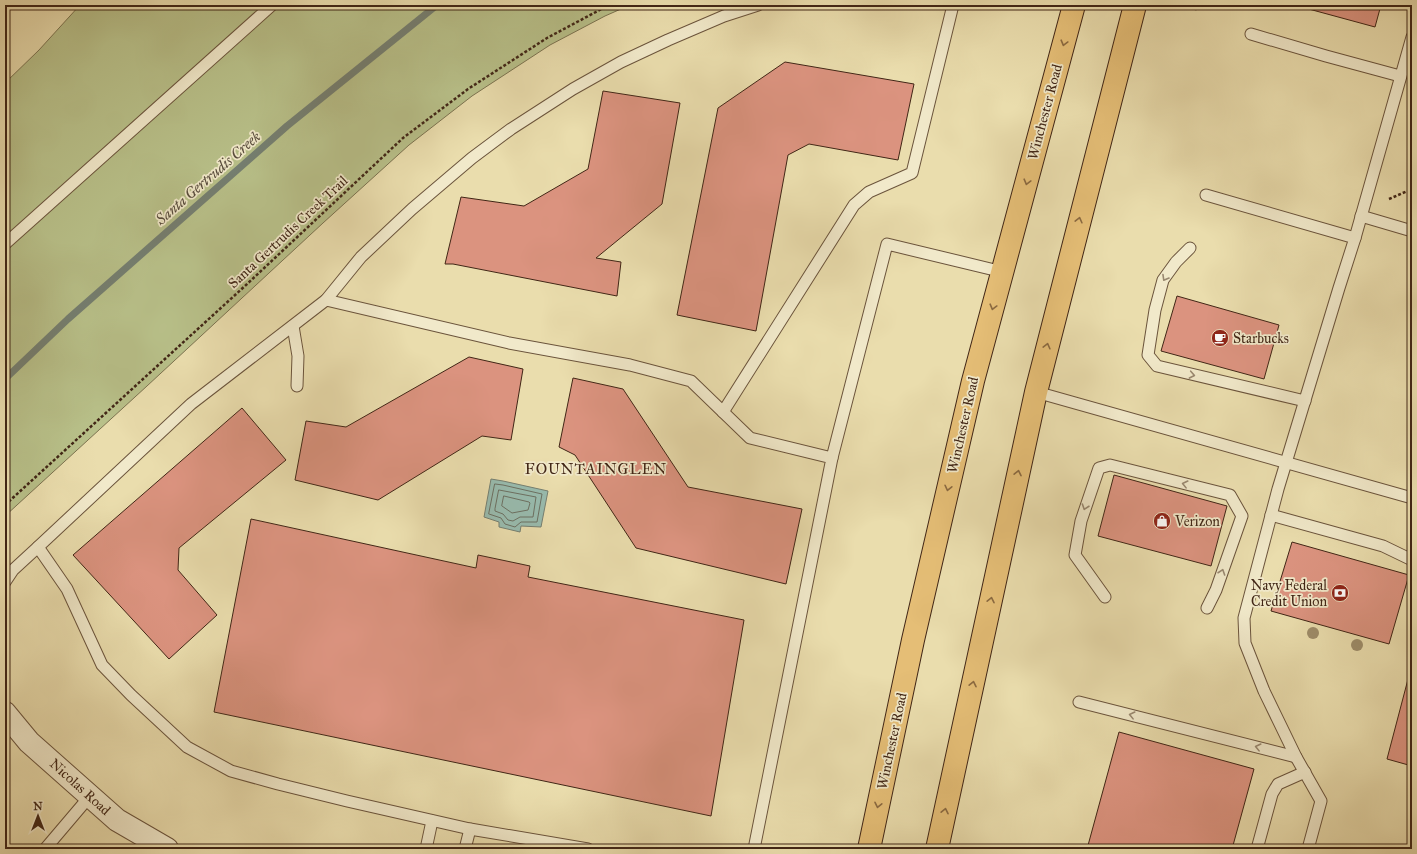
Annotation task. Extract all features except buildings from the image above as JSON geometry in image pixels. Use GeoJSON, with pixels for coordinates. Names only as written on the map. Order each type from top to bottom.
{"type":"FeatureCollection","features":[{"type":"Feature","properties":{"kind":"main road","name":"Winchester Road"},"geometry":{"type":"LineString","coordinates":[[868,849],[913,640],[971,388],[1074,5]]}},
{"type":"Feature","properties":{"kind":"main road"},"geometry":{"type":"LineString","coordinates":[[937,849],[1036,392],[1135,5]]}},
{"type":"Feature","properties":{"kind":"street","name":"Nicolas Road"},"geometry":{"type":"LineString","coordinates":[[5,713],[29,742],[117,820],[167,849]]}},
{"type":"Feature","properties":{"kind":"lane"},"geometry":{"type":"LineString","coordinates":[[5,244],[272,5]]}},
{"type":"Feature","properties":{"kind":"lane"},"geometry":{"type":"LineString","coordinates":[[5,582],[13,570],[191,404],[326,300],[361,257],[412,209],[472,158],[511,129],[573,89],[621,62],[724,16],[758,5]]}},
{"type":"Feature","properties":{"kind":"lane"},"geometry":{"type":"LineString","coordinates":[[723,412],[854,205],[869,192],[912,173],[952,5]]}},
{"type":"Feature","properties":{"kind":"lane"},"geometry":{"type":"LineString","coordinates":[[1251,34],[1400,76]]}},
{"type":"Feature","properties":{"kind":"lane"},"geometry":{"type":"LineString","coordinates":[[1308,849],[1321,801],[1296,757],[1264,691],[1245,643],[1244,618],[1286,463],[1355,238],[1412,37]]}},
{"type":"Feature","properties":{"kind":"lane"},"geometry":{"type":"LineString","coordinates":[[1206,195],[1355,238]]}},
{"type":"Feature","properties":{"kind":"lane"},"geometry":{"type":"LineString","coordinates":[[1361,216],[1412,231]]}},
{"type":"Feature","properties":{"kind":"lane"},"geometry":{"type":"LineString","coordinates":[[754,849],[832,458],[887,244],[1003,272]]}},
{"type":"Feature","properties":{"kind":"lane"},"geometry":{"type":"LineString","coordinates":[[1190,248],[1176,262],[1163,280],[1155,310],[1148,355],[1157,366],[1305,401]]}},
{"type":"Feature","properties":{"kind":"lane"},"geometry":{"type":"LineString","coordinates":[[326,300],[509,343],[630,365],[691,381],[750,438],[832,458]]}},
{"type":"Feature","properties":{"kind":"lane"},"geometry":{"type":"LineString","coordinates":[[292,326],[298,356],[297,386]]}},
{"type":"Feature","properties":{"kind":"lane"},"geometry":{"type":"LineString","coordinates":[[1036,392],[1412,498]]}},
{"type":"Feature","properties":{"kind":"lane"},"geometry":{"type":"LineString","coordinates":[[1105,598],[1075,556],[1080,521],[1099,468],[1110,465],[1230,495],[1242,516],[1216,590],[1208,608]]}},
{"type":"Feature","properties":{"kind":"lane"},"geometry":{"type":"LineString","coordinates":[[1271,515],[1383,546],[1412,560]]}},
{"type":"Feature","properties":{"kind":"lane"},"geometry":{"type":"LineString","coordinates":[[38,547],[68,589],[102,665],[131,696],[187,747],[231,771],[347,801],[470,829],[588,849]]}},
{"type":"Feature","properties":{"kind":"lane"},"geometry":{"type":"LineString","coordinates":[[1079,702],[1296,757]]}},
{"type":"Feature","properties":{"kind":"lane"},"geometry":{"type":"LineString","coordinates":[[1257,849],[1272,794],[1278,784],[1304,772]]}},
{"type":"Feature","properties":{"kind":"lane"},"geometry":{"type":"LineString","coordinates":[[45,849],[90,796]]}},
{"type":"Feature","properties":{"kind":"lane"},"geometry":{"type":"LineString","coordinates":[[426,849],[432,821]]}},
{"type":"Feature","properties":{"kind":"lane"},"geometry":{"type":"LineString","coordinates":[[465,849],[470,829]]}},
{"type":"Feature","properties":{"kind":"path","name":"Santa Gertrudis Creek Trail"},"geometry":{"type":"LineString","coordinates":[[5,506],[246,285],[403,138],[468,89],[547,38],[608,5]]}},
{"type":"Feature","properties":{"kind":"path"},"geometry":{"type":"LineString","coordinates":[[1174,5],[1196,9],[1203,5]]}},
{"type":"Feature","properties":{"kind":"path"},"geometry":{"type":"LineString","coordinates":[[1389,199],[1412,189]]}},
{"type":"Feature","properties":{"kind":"green space"},"geometry":{"type":"Polygon","coordinates":[[[80,5],[630,5],[605,16],[550,45],[472,96],[409,145],[5,516],[5,83],[39,50],[80,5]]]}},
{"type":"Feature","properties":{"kind":"water"},"geometry":{"type":"Polygon","coordinates":[[[491,479],[548,491],[541,527],[521,526],[520,532],[499,527],[499,522],[484,517],[491,479]]]}},
{"type":"Feature","properties":{"kind":"waterway","name":"Santa Gertrudis Creek"},"geometry":{"type":"LineString","coordinates":[[5,379],[68,319],[287,126],[437,5]]}},
{"type":"Feature","properties":{"kind":"place","name":"Starbucks"},"geometry":{"type":"Point","coordinates":[1220,338]}},
{"type":"Feature","properties":{"kind":"place","name":"Verizon"},"geometry":{"type":"Point","coordinates":[1162,521]}},
{"type":"Feature","properties":{"kind":"place","name":"Navy Federal Credit Union"},"geometry":{"type":"Point","coordinates":[1340,593]}},
{"type":"Feature","properties":{"kind":"district","name":"FOUNTAINGLEN"},"geometry":{"type":"Point","coordinates":[596,469]}}]}
